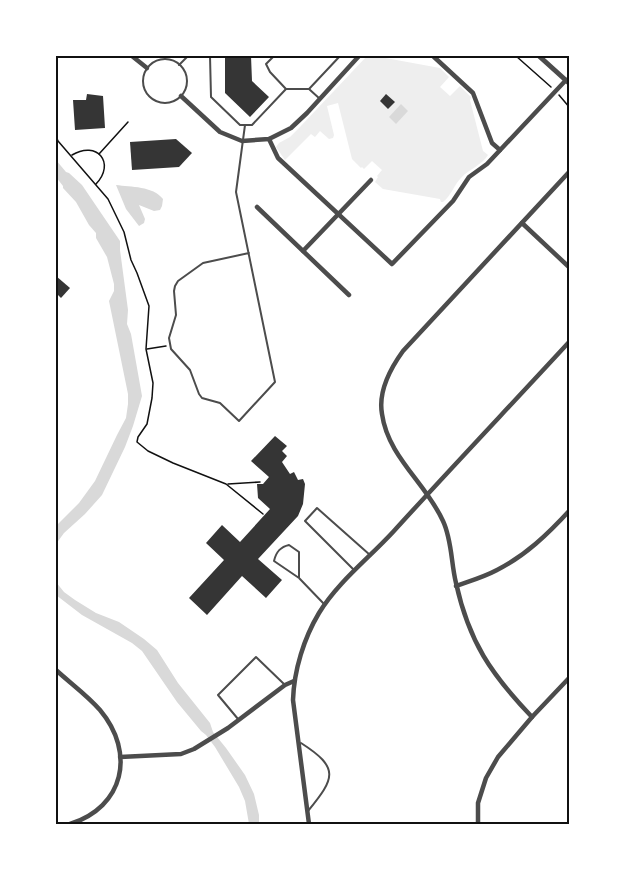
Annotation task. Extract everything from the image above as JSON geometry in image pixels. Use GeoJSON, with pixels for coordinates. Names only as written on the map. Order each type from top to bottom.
{"type":"FeatureCollection","features":[{"type":"Feature","properties":{"kind":"street"},"geometry":{"type":"LineString","coordinates":[[132,56],[147,68]]}},
{"type":"Feature","properties":{"kind":"street"},"geometry":{"type":"LineString","coordinates":[[181,96],[220,132],[242,141],[269,139],[291,128],[359,56]]}},
{"type":"Feature","properties":{"kind":"street"},"geometry":{"type":"LineString","coordinates":[[433,56],[473,93],[492,143],[500,150]]}},
{"type":"Feature","properties":{"kind":"street"},"geometry":{"type":"LineString","coordinates":[[269,139],[278,158],[392,264],[453,201],[469,177],[487,164],[555,91],[568,82],[539,56]]}},
{"type":"Feature","properties":{"kind":"street"},"geometry":{"type":"LineString","coordinates":[[532,717],[493,672],[482,654],[469,627],[456,586],[445,523],[435,504],[395,451],[385,429],[381,412],[387,376],[403,351],[570,171]]}},
{"type":"Feature","properties":{"kind":"street"},"geometry":{"type":"LineString","coordinates":[[303,251],[371,180]]}},
{"type":"Feature","properties":{"kind":"street"},"geometry":{"type":"LineString","coordinates":[[257,207],[349,295]]}},
{"type":"Feature","properties":{"kind":"street"},"geometry":{"type":"LineString","coordinates":[[522,224],[570,268]]}},
{"type":"Feature","properties":{"kind":"street"},"geometry":{"type":"LineString","coordinates":[[309,825],[293,699],[294,681],[311,630],[324,605],[354,570],[570,341]]}},
{"type":"Feature","properties":{"kind":"street"},"geometry":{"type":"LineString","coordinates":[[456,586],[496,571],[521,556],[540,541],[570,510]]}},
{"type":"Feature","properties":{"kind":"street"},"geometry":{"type":"LineString","coordinates":[[56,670],[100,710],[111,726],[120,757],[120,777],[105,804],[91,815],[70,825]]}},
{"type":"Feature","properties":{"kind":"street"},"geometry":{"type":"LineString","coordinates":[[478,825],[478,803],[486,778],[498,757],[570,677]]}},
{"type":"Feature","properties":{"kind":"street"},"geometry":{"type":"LineString","coordinates":[[120,757],[181,754],[204,743],[285,685],[294,681]]}},
{"type":"Feature","properties":{"kind":"lane"},"geometry":{"type":"LineString","coordinates":[[179,65],[188,56]]}},
{"type":"Feature","properties":{"kind":"lane"},"geometry":{"type":"LineString","coordinates":[[210,56],[211,97],[240,125],[252,125],[286,89],[309,89],[320,99]]}},
{"type":"Feature","properties":{"kind":"lane"},"geometry":{"type":"LineString","coordinates":[[274,56],[267,64],[270,72],[286,89]]}},
{"type":"Feature","properties":{"kind":"lane"},"geometry":{"type":"LineString","coordinates":[[309,89],[340,56]]}},
{"type":"Feature","properties":{"kind":"lane"},"geometry":{"type":"LineString","coordinates":[[162,59],[179,65],[186,74],[185,89],[181,96],[169,102],[156,101],[150,97],[143,85],[147,68],[162,59]]}},
{"type":"Feature","properties":{"kind":"lane"},"geometry":{"type":"LineString","coordinates":[[245,125],[236,192],[249,253],[275,382],[239,421],[220,403],[200,396],[190,370],[170,345],[169,334],[176,315],[174,291],[178,281],[203,263],[249,253]]}},
{"type":"Feature","properties":{"kind":"lane"},"geometry":{"type":"LineString","coordinates":[[354,570],[305,521],[317,508],[370,555]]}},
{"type":"Feature","properties":{"kind":"lane"},"geometry":{"type":"LineString","coordinates":[[299,578],[299,552],[289,545],[282,547],[274,561],[299,578],[324,605]]}},
{"type":"Feature","properties":{"kind":"lane"},"geometry":{"type":"LineString","coordinates":[[238,720],[218,695],[256,657],[285,685]]}},
{"type":"Feature","properties":{"kind":"lane"},"geometry":{"type":"LineString","coordinates":[[299,742],[320,757],[328,767],[329,779],[324,791],[308,811]]}},
{"type":"Feature","properties":{"kind":"path"},"geometry":{"type":"LineString","coordinates":[[516,56],[561,96],[570,108]]}},
{"type":"Feature","properties":{"kind":"path"},"geometry":{"type":"LineString","coordinates":[[99,154],[128,122]]}},
{"type":"Feature","properties":{"kind":"path"},"geometry":{"type":"LineString","coordinates":[[56,136],[108,198],[124,232],[131,260],[148,306],[146,349],[153,382],[147,424],[136,440],[148,451],[172,463],[227,484],[263,514]]}},
{"type":"Feature","properties":{"kind":"path"},"geometry":{"type":"LineString","coordinates":[[71,156],[88,149],[99,154],[105,168],[104,174],[95,185]]}},
{"type":"Feature","properties":{"kind":"path"},"geometry":{"type":"LineString","coordinates":[[146,349],[170,345]]}},
{"type":"Feature","properties":{"kind":"path"},"geometry":{"type":"LineString","coordinates":[[227,484],[260,482]]}},
{"type":"Feature","properties":{"kind":"shaded area"},"geometry":{"type":"Polygon","coordinates":[[[367,56],[380,56],[440,68],[449,77],[440,87],[450,96],[460,86],[471,97],[483,151],[488,155],[461,178],[443,202],[440,199],[383,189],[375,182],[382,170],[372,161],[364,169],[361,168],[352,159],[338,103],[327,106],[333,138],[329,139],[320,131],[315,137],[311,134],[285,160],[276,147],[300,127],[367,56]]]}},
{"type":"Feature","properties":{"kind":"shaded area"},"geometry":{"type":"Polygon","coordinates":[[[401,104],[408,111],[396,124],[389,117],[401,104]]]}},
{"type":"Feature","properties":{"kind":"shaded area"},"geometry":{"type":"Polygon","coordinates":[[[56,160],[82,185],[120,241],[128,310],[127,324],[131,334],[142,396],[125,447],[102,495],[56,544],[56,526],[79,503],[95,481],[126,418],[128,394],[109,301],[114,291],[114,284],[107,257],[96,238],[96,233],[56,177],[56,160]]]}},
{"type":"Feature","properties":{"kind":"shaded area"},"geometry":{"type":"Polygon","coordinates":[[[116,185],[154,192],[163,199],[160,210],[154,211],[139,205],[145,219],[144,223],[139,226],[126,209],[116,185]]]}},
{"type":"Feature","properties":{"kind":"shaded area"},"geometry":{"type":"Polygon","coordinates":[[[56,582],[75,600],[96,613],[119,622],[157,650],[178,683],[210,723],[213,732],[245,775],[254,794],[259,824],[249,824],[245,801],[239,787],[215,747],[177,702],[142,651],[82,615],[56,595],[56,582]]]}},
{"type":"Feature","properties":{"kind":"building"},"geometry":{"type":"Polygon","coordinates":[[[225,56],[251,56],[252,81],[269,97],[250,117],[225,93],[225,56]]]}},
{"type":"Feature","properties":{"kind":"building"},"geometry":{"type":"Polygon","coordinates":[[[87,94],[103,96],[105,128],[75,130],[73,100],[86,100],[87,94]]]}},
{"type":"Feature","properties":{"kind":"building"},"geometry":{"type":"Polygon","coordinates":[[[386,94],[395,102],[388,109],[380,101],[386,94]]]}},
{"type":"Feature","properties":{"kind":"building"},"geometry":{"type":"Polygon","coordinates":[[[176,139],[192,153],[179,167],[132,170],[130,142],[176,139]]]}},
{"type":"Feature","properties":{"kind":"building"},"geometry":{"type":"Polygon","coordinates":[[[56,276],[70,288],[61,298],[56,293],[56,276]]]}},
{"type":"Feature","properties":{"kind":"building"},"geometry":{"type":"Polygon","coordinates":[[[275,436],[287,446],[282,451],[287,456],[282,462],[290,474],[294,472],[298,480],[303,479],[305,484],[303,504],[298,516],[258,559],[282,580],[266,598],[242,576],[207,615],[189,598],[224,560],[206,543],[222,525],[240,542],[270,509],[258,498],[257,484],[263,484],[269,477],[251,461],[275,436]]]}}]}
